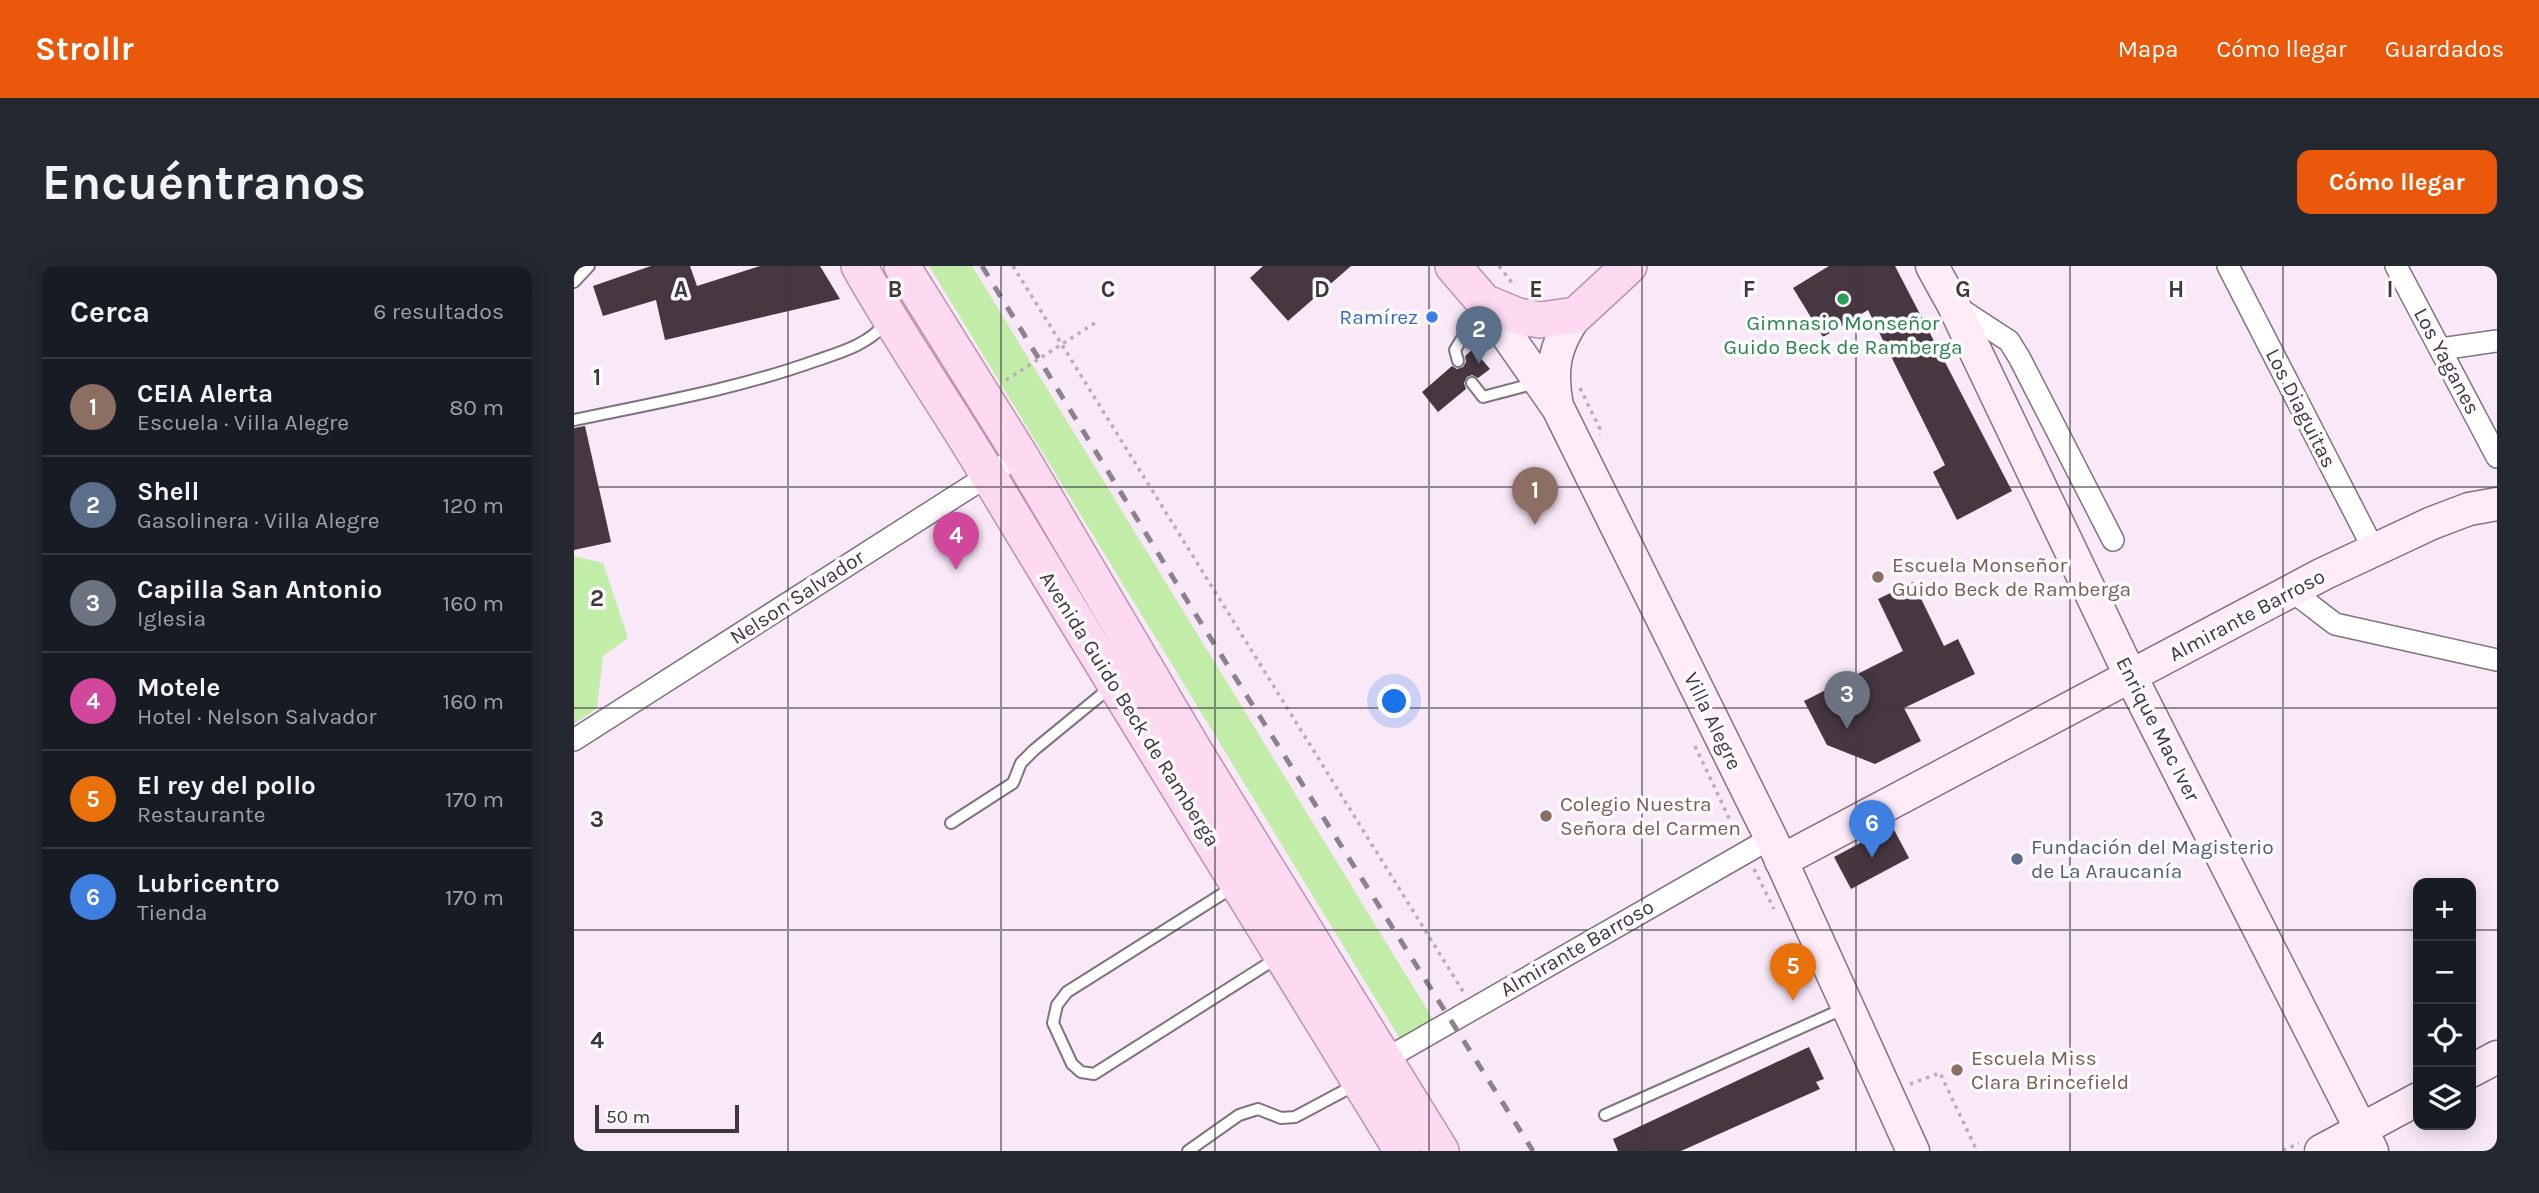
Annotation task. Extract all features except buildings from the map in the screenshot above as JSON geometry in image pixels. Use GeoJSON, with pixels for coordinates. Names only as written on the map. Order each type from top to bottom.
{"type":"FeatureCollection","features":[{"type":"Feature","properties":{"kind":"main road","name":"Avenida Guido Beck de Ramberga"},"geometry":{"type":"LineString","coordinates":[[859,266],[889,319],[988,474],[1340,1050],[1364,1062],[1402,1151]]}},
{"type":"Feature","properties":{"kind":"main road","name":"Avenida Guido Beck de Ramberga"},"geometry":{"type":"LineString","coordinates":[[902,266],[1020,455],[1195,752],[1373,1082],[1441,1151]]}},
{"type":"Feature","properties":{"kind":"main road","name":"Villa Alegre"},"geometry":{"type":"LineString","coordinates":[[1453,266],[1484,302],[1539,382],[1569,397]]}},
{"type":"Feature","properties":{"kind":"main road"},"geometry":{"type":"LineString","coordinates":[[1484,302],[1518,316],[1540,320],[1576,314],[1629,266]]}},
{"type":"Feature","properties":{"kind":"main road","name":"Enrique Mac Iver"},"geometry":{"type":"LineString","coordinates":[[1932,266],[1953,304],[2131,677],[2366,1140]]}},
{"type":"Feature","properties":{"kind":"main road"},"geometry":{"type":"LineString","coordinates":[[889,319],[921,297]]}},
{"type":"Feature","properties":{"kind":"main road","name":"Villa Alegre"},"geometry":{"type":"LineString","coordinates":[[1576,314],[1564,331],[1558,346],[1553,383],[1569,397],[1585,462],[1776,849],[1913,1151]]}},
{"type":"Feature","properties":{"kind":"main road","name":"Almirante Barroso"},"geometry":{"type":"LineString","coordinates":[[1776,849],[2131,677],[2374,550],[2451,515],[2497,504]]}},
{"type":"Feature","properties":{"kind":"main road"},"geometry":{"type":"LineString","coordinates":[[2476,1068],[2497,1057]]}},
{"type":"Feature","properties":{"kind":"main road"},"geometry":{"type":"LineString","coordinates":[[2321,1151],[2366,1140],[2413,1103]]}},
{"type":"Feature","properties":{"kind":"street","name":"Los Diaguitas"},"geometry":{"type":"LineString","coordinates":[[2228,266],[2374,550]]}},
{"type":"Feature","properties":{"kind":"street","name":"Los Yaganes"},"geometry":{"type":"LineString","coordinates":[[2396,266],[2497,457]]}},
{"type":"Feature","properties":{"kind":"street","name":"Enrique Mac Iver"},"geometry":{"type":"LineString","coordinates":[[1953,304],[2009,341],[2113,540]]}},
{"type":"Feature","properties":{"kind":"street"},"geometry":{"type":"LineString","coordinates":[[2441,349],[2497,341]]}},
{"type":"Feature","properties":{"kind":"street","name":"Nelson Salvador"},"geometry":{"type":"LineString","coordinates":[[574,740],[1020,455]]}},
{"type":"Feature","properties":{"kind":"street"},"geometry":{"type":"LineString","coordinates":[[2292,591],[2334,624],[2497,660]]}},
{"type":"Feature","properties":{"kind":"street","name":"Almirante Barroso"},"geometry":{"type":"LineString","coordinates":[[1373,1082],[1473,1008],[1776,849]]}},
{"type":"Feature","properties":{"kind":"lane"},"geometry":{"type":"LineString","coordinates":[[574,282],[589,266]]}},
{"type":"Feature","properties":{"kind":"lane"},"geometry":{"type":"LineString","coordinates":[[1458,361],[1455,350],[1484,302]]}},
{"type":"Feature","properties":{"kind":"lane"},"geometry":{"type":"LineString","coordinates":[[574,420],[770,377],[855,346],[875,335],[889,319]]}},
{"type":"Feature","properties":{"kind":"lane"},"geometry":{"type":"LineString","coordinates":[[1472,383],[1483,397],[1539,382]]}},
{"type":"Feature","properties":{"kind":"lane"},"geometry":{"type":"LineString","coordinates":[[951,823],[1013,783],[1021,763],[1034,750],[1115,684]]}},
{"type":"Feature","properties":{"kind":"lane"},"geometry":{"type":"LineString","coordinates":[[1238,884],[1067,992],[1057,1005],[1053,1023],[1072,1064],[1081,1072],[1094,1073],[1282,955]]}},
{"type":"Feature","properties":{"kind":"lane"},"geometry":{"type":"LineString","coordinates":[[1605,1115],[1848,1007]]}},
{"type":"Feature","properties":{"kind":"lane"},"geometry":{"type":"LineString","coordinates":[[1188,1151],[1239,1115],[1258,1109],[1281,1118],[1295,1117],[1373,1082]]}},
{"type":"Feature","properties":{"kind":"path"},"geometry":{"type":"LineString","coordinates":[[1013,266],[1473,1008]]}},
{"type":"Feature","properties":{"kind":"path"},"geometry":{"type":"LineString","coordinates":[[1499,266],[1514,285]]}},
{"type":"Feature","properties":{"kind":"path"},"geometry":{"type":"LineString","coordinates":[[982,395],[1098,321]]}},
{"type":"Feature","properties":{"kind":"path"},"geometry":{"type":"LineString","coordinates":[[1569,397],[1600,429],[1600,442],[1585,462]]}},
{"type":"Feature","properties":{"kind":"green space"},"geometry":{"type":"Polygon","coordinates":[[[929,266],[972,266],[1436,1024],[1402,1042],[929,266]]]}},
{"type":"Feature","properties":{"kind":"green space"},"geometry":{"type":"Polygon","coordinates":[[[574,556],[603,563],[628,638],[603,656],[597,708],[574,724],[574,556]]]}},
{"type":"Feature","properties":{"kind":"railway"},"geometry":{"type":"LineString","coordinates":[[982,266],[1191,607],[1533,1151]]}},
{"type":"Feature","properties":{"kind":"place","name":"Gimnasio Monseñor Guido Beck de Ramberga"},"geometry":{"type":"Point","coordinates":[1843,299]}},
{"type":"Feature","properties":{"kind":"place","name":"Ramírez"},"geometry":{"type":"Point","coordinates":[1432,317]}},
{"type":"Feature","properties":{"kind":"place","name":"Shell"},"geometry":{"type":"Point","coordinates":[1479,364]}},
{"type":"Feature","properties":{"kind":"place","name":"CEIA Alerta"},"geometry":{"type":"Point","coordinates":[1535,525]}},
{"type":"Feature","properties":{"kind":"place","name":"Motele"},"geometry":{"type":"Point","coordinates":[956,570]}},
{"type":"Feature","properties":{"kind":"place","name":"Escuela Monseñor Guido Beck de Ramberga"},"geometry":{"type":"Point","coordinates":[1878,577]}},
{"type":"Feature","properties":{"kind":"place","name":"Capilla San Antonio"},"geometry":{"type":"Point","coordinates":[1847,729]}},
{"type":"Feature","properties":{"kind":"place","name":"Colegio Nuestra Señora del Carmen"},"geometry":{"type":"Point","coordinates":[1546,816]}},
{"type":"Feature","properties":{"kind":"place","name":"Lubricentro"},"geometry":{"type":"Point","coordinates":[1872,858]}},
{"type":"Feature","properties":{"kind":"place","name":"Fundación del Magisterio de La Araucanía"},"geometry":{"type":"Point","coordinates":[2017,859]}},
{"type":"Feature","properties":{"kind":"place","name":"El rey del pollo"},"geometry":{"type":"Point","coordinates":[1793,1001]}},
{"type":"Feature","properties":{"kind":"place","name":"Escuela Miss Clara Brincefield"},"geometry":{"type":"Point","coordinates":[1957,1070]}}]}
